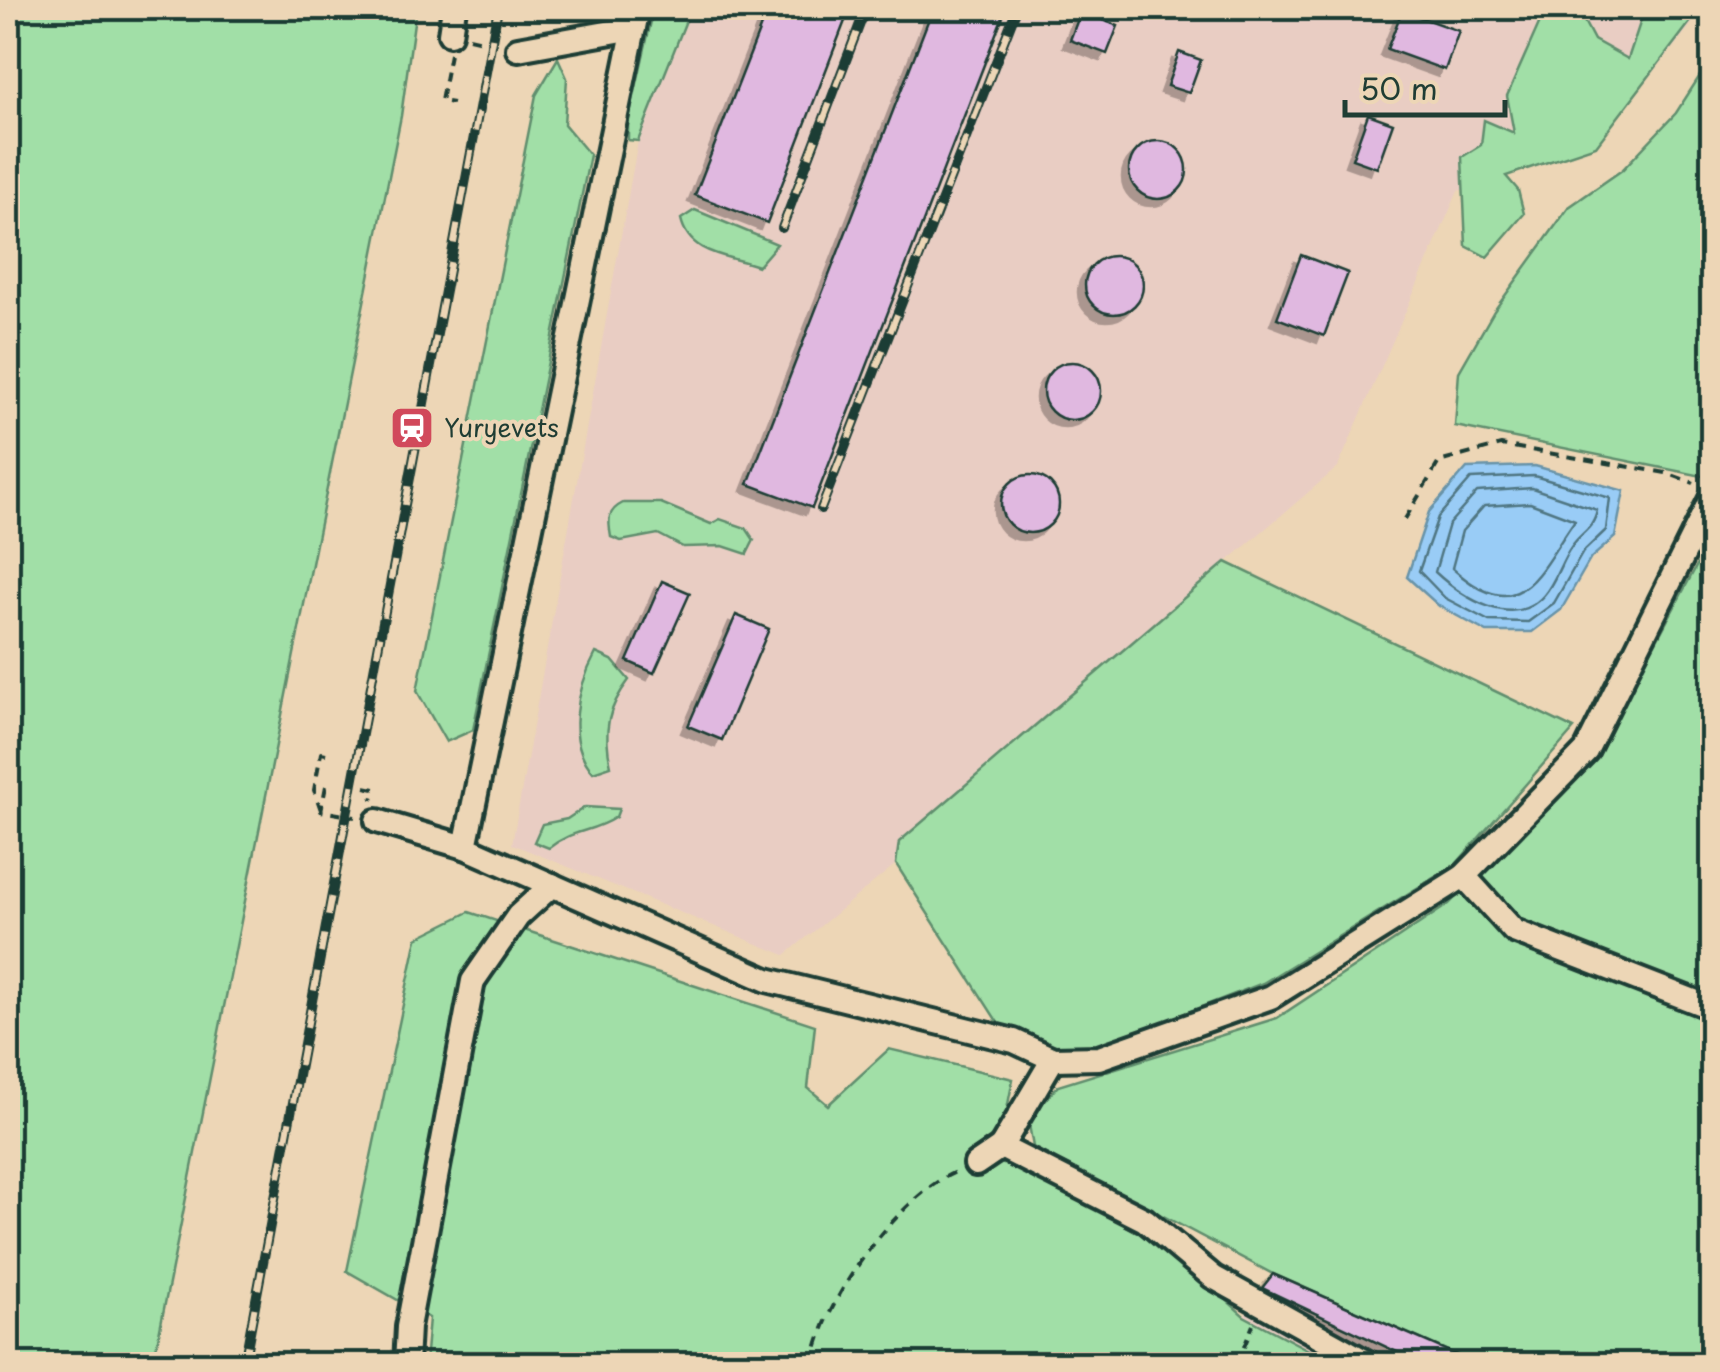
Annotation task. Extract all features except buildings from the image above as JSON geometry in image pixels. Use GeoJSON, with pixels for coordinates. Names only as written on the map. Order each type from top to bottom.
{"type":"FeatureCollection","features":[{"type":"Feature","properties":{"kind":"street"},"geometry":{"type":"LineString","coordinates":[[453,40],[454,8]]}},
{"type":"Feature","properties":{"kind":"street"},"geometry":{"type":"LineString","coordinates":[[465,847],[636,18],[518,49]]}},
{"type":"Feature","properties":{"kind":"street"},"geometry":{"type":"LineString","coordinates":[[377,821],[465,847],[767,980],[1014,1041],[1053,1060],[1100,1058],[1271,997],[1464,876],[1586,751],[1705,490]]}},
{"type":"Feature","properties":{"kind":"street"},"geometry":{"type":"LineString","coordinates":[[1464,876],[1514,931],[1712,1008]]}},
{"type":"Feature","properties":{"kind":"street"},"geometry":{"type":"LineString","coordinates":[[406,1364],[408,1327],[473,981],[518,916],[552,885]]}},
{"type":"Feature","properties":{"kind":"street"},"geometry":{"type":"LineString","coordinates":[[976,1164],[1001,1147],[1053,1060]]}},
{"type":"Feature","properties":{"kind":"street"},"geometry":{"type":"LineString","coordinates":[[1001,1147],[1145,1220],[1213,1278],[1370,1364]]}},
{"type":"Feature","properties":{"kind":"path"},"geometry":{"type":"LineString","coordinates":[[453,103],[441,100],[453,40],[518,49]]}},
{"type":"Feature","properties":{"kind":"path"},"geometry":{"type":"LineString","coordinates":[[1404,518],[1439,462],[1501,444],[1666,473],[1705,490]]}},
{"type":"Feature","properties":{"kind":"path"},"geometry":{"type":"LineString","coordinates":[[322,811],[314,790],[321,753],[331,756]]}},
{"type":"Feature","properties":{"kind":"path"},"geometry":{"type":"LineString","coordinates":[[322,811],[326,786]]}},
{"type":"Feature","properties":{"kind":"path"},"geometry":{"type":"LineString","coordinates":[[322,811],[377,821]]}},
{"type":"Feature","properties":{"kind":"path"},"geometry":{"type":"LineString","coordinates":[[813,1364],[824,1325],[879,1236],[933,1180],[976,1164]]}},
{"type":"Feature","properties":{"kind":"path"},"geometry":{"type":"LineString","coordinates":[[1237,1364],[1261,1307]]}},
{"type":"Feature","properties":{"kind":"shaded area"},"geometry":{"type":"Polygon","coordinates":[[[691,8],[1691,8],[1694,21],[1596,146],[1458,191],[1338,467],[899,841],[896,864],[785,955],[512,844],[638,141],[691,8]]]}},
{"type":"Feature","properties":{"kind":"shaded area"},"geometry":{"type":"Polygon","coordinates":[[[1273,1274],[1477,1364],[1335,1364],[1244,1316],[1273,1274]]]}},
{"type":"Feature","properties":{"kind":"green space"},"geometry":{"type":"Polygon","coordinates":[[[8,8],[416,8],[401,116],[153,1364],[8,1364],[8,8]]]}},
{"type":"Feature","properties":{"kind":"green space"},"geometry":{"type":"Polygon","coordinates":[[[654,8],[691,8],[638,141],[628,140],[628,123],[654,8]]]}},
{"type":"Feature","properties":{"kind":"green space"},"geometry":{"type":"Polygon","coordinates":[[[1546,8],[1577,8],[1594,40],[1628,59],[1645,8],[1701,8],[1596,146],[1506,176],[1518,190],[1524,214],[1487,257],[1466,246],[1462,157],[1481,145],[1484,120],[1514,133],[1507,96],[1546,8]]]}},
{"type":"Feature","properties":{"kind":"green space"},"geometry":{"type":"Polygon","coordinates":[[[1712,57],[1712,478],[1455,426],[1459,372],[1494,311],[1569,207],[1622,170],[1676,113],[1712,57]]]}},
{"type":"Feature","properties":{"kind":"green space"},"geometry":{"type":"Polygon","coordinates":[[[558,58],[567,78],[564,124],[590,155],[473,730],[446,742],[417,691],[536,95],[558,58]]]}},
{"type":"Feature","properties":{"kind":"green space"},"geometry":{"type":"Polygon","coordinates":[[[695,210],[777,244],[758,266],[711,252],[685,231],[681,219],[695,210]]]}},
{"type":"Feature","properties":{"kind":"green space"},"geometry":{"type":"Polygon","coordinates":[[[623,503],[661,503],[711,524],[720,519],[746,528],[754,540],[747,554],[723,546],[683,547],[658,534],[621,541],[611,537],[609,521],[614,509],[623,503]]]}},
{"type":"Feature","properties":{"kind":"green space"},"geometry":{"type":"Polygon","coordinates":[[[1712,537],[1712,1364],[1477,1364],[1273,1274],[1033,1147],[1028,1119],[1058,1086],[1277,1018],[1449,904],[1597,752],[1712,537]]]}},
{"type":"Feature","properties":{"kind":"green space"},"geometry":{"type":"Polygon","coordinates":[[[1226,562],[1574,729],[1456,864],[1263,983],[1093,1049],[1052,1047],[1002,1029],[896,864],[899,842],[1226,562]]]}},
{"type":"Feature","properties":{"kind":"green space"},"geometry":{"type":"Polygon","coordinates":[[[596,653],[612,660],[629,680],[609,721],[611,766],[593,772],[579,745],[577,714],[596,653]]]}},
{"type":"Feature","properties":{"kind":"green space"},"geometry":{"type":"Polygon","coordinates":[[[585,807],[619,809],[616,817],[549,848],[534,842],[542,824],[567,819],[585,807]]]}},
{"type":"Feature","properties":{"kind":"green space"},"geometry":{"type":"Polygon","coordinates":[[[469,912],[815,1025],[808,1088],[828,1105],[889,1049],[1013,1079],[998,1155],[1175,1253],[1244,1316],[1335,1364],[425,1364],[429,1318],[347,1271],[417,938],[469,912]]]}},
{"type":"Feature","properties":{"kind":"water"},"geometry":{"type":"Polygon","coordinates":[[[1535,466],[1624,491],[1615,537],[1591,558],[1561,610],[1532,632],[1487,632],[1439,606],[1407,577],[1429,512],[1467,468],[1535,466]]]}},
{"type":"Feature","properties":{"kind":"railway"},"geometry":{"type":"LineString","coordinates":[[244,1364],[498,8]]}},
{"type":"Feature","properties":{"kind":"railway"},"geometry":{"type":"LineString","coordinates":[[782,228],[866,8]]}},
{"type":"Feature","properties":{"kind":"railway"},"geometry":{"type":"LineString","coordinates":[[821,509],[1017,8]]}},
{"type":"Feature","properties":{"kind":"railway"},"geometry":{"type":"LineString","coordinates":[[1119,14],[1122,8]]}},
{"type":"Feature","properties":{"kind":"place","name":"Yuryevets"},"geometry":{"type":"Point","coordinates":[412,428]}}]}
